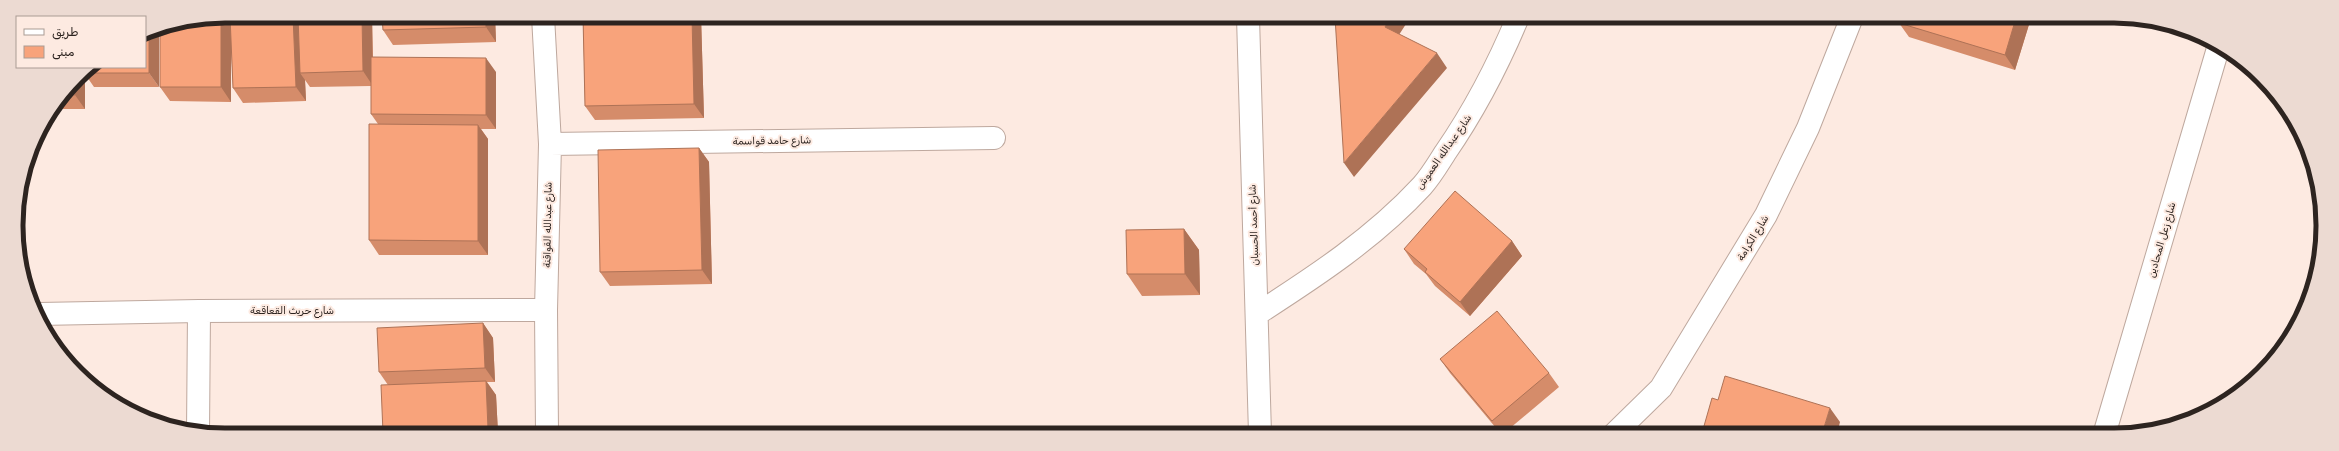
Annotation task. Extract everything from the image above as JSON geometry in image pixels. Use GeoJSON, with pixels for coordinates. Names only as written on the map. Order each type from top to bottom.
{"type":"FeatureCollection","features":[{"type":"Feature","properties":{"kind":"street","name":"شارع عبدالله القواقنة"},"geometry":{"type":"LineString","coordinates":[[544,23],[550,144],[546,310],[547,428]]}},
{"type":"Feature","properties":{"kind":"street","name":"شارع أحمد الحسبان"},"geometry":{"type":"LineString","coordinates":[[1248,23],[1260,428]]}},
{"type":"Feature","properties":{"kind":"street","name":"شارع عبدالله العموش"},"geometry":{"type":"LineString","coordinates":[[1257,314],[1328,267],[1373,233],[1423,185],[1464,125],[1502,54],[1515,23]]}},
{"type":"Feature","properties":{"kind":"street","name":"شارع الكرامة"},"geometry":{"type":"LineString","coordinates":[[1620,428],[1661,388],[1766,215],[1808,128],[1850,23]]}},
{"type":"Feature","properties":{"kind":"street","name":"شارع زعل المحادين"},"geometry":{"type":"LineString","coordinates":[[2106,428],[2217,51]]}},
{"type":"Feature","properties":{"kind":"street","name":"شارع حامد قواسمة"},"geometry":{"type":"LineString","coordinates":[[550,144],[994,138]]}},
{"type":"Feature","properties":{"kind":"street","name":"شارع حريث القعاقعة"},"geometry":{"type":"LineString","coordinates":[[43,314],[199,311],[546,310]]}},
{"type":"Feature","properties":{"kind":"street"},"geometry":{"type":"LineString","coordinates":[[198,426],[199,311]]}},
{"type":"Feature","properties":{"kind":"building"},"geometry":{"type":"Polygon","coordinates":[[[221,23],[221,87],[160,87],[160,34],[186,27],[221,23]]]}},
{"type":"Feature","properties":{"kind":"building"},"geometry":{"type":"Polygon","coordinates":[[[230,23],[293,23],[296,87],[233,88],[230,23]]]}},
{"type":"Feature","properties":{"kind":"building"},"geometry":{"type":"Polygon","coordinates":[[[298,23],[362,23],[363,71],[300,73],[298,23]]]}},
{"type":"Feature","properties":{"kind":"building"},"geometry":{"type":"Polygon","coordinates":[[[382,23],[486,23],[486,27],[383,30],[382,23]]]}},
{"type":"Feature","properties":{"kind":"building"},"geometry":{"type":"Polygon","coordinates":[[[583,23],[692,23],[694,104],[585,106],[583,23]]]}},
{"type":"Feature","properties":{"kind":"building"},"geometry":{"type":"Polygon","coordinates":[[[1335,23],[1387,23],[1385,27],[1437,53],[1344,163],[1335,23]]]}},
{"type":"Feature","properties":{"kind":"building"},"geometry":{"type":"Polygon","coordinates":[[[1899,23],[2015,23],[2005,55],[1899,23]]]}},
{"type":"Feature","properties":{"kind":"building"},"geometry":{"type":"Polygon","coordinates":[[[149,38],[149,73],[92,73],[98,68],[146,68],[146,39],[149,38]]]}},
{"type":"Feature","properties":{"kind":"building"},"geometry":{"type":"Polygon","coordinates":[[[371,57],[486,58],[486,115],[371,114],[371,57]]]}},
{"type":"Feature","properties":{"kind":"building"},"geometry":{"type":"Polygon","coordinates":[[[75,90],[75,95],[71,95],[75,90]]]}},
{"type":"Feature","properties":{"kind":"building"},"geometry":{"type":"Polygon","coordinates":[[[369,124],[478,125],[478,241],[369,240],[369,124]]]}},
{"type":"Feature","properties":{"kind":"building"},"geometry":{"type":"Polygon","coordinates":[[[699,148],[702,270],[600,272],[598,150],[699,148]]]}},
{"type":"Feature","properties":{"kind":"building"},"geometry":{"type":"Polygon","coordinates":[[[1455,191],[1512,241],[1460,302],[1425,272],[1427,269],[1404,249],[1455,191]]]}},
{"type":"Feature","properties":{"kind":"building"},"geometry":{"type":"Polygon","coordinates":[[[1184,229],[1185,274],[1127,274],[1126,230],[1184,229]]]}},
{"type":"Feature","properties":{"kind":"building"},"geometry":{"type":"Polygon","coordinates":[[[1497,311],[1549,373],[1492,421],[1440,359],[1497,311]]]}},
{"type":"Feature","properties":{"kind":"building"},"geometry":{"type":"Polygon","coordinates":[[[483,323],[485,368],[379,372],[377,328],[483,323]]]}},
{"type":"Feature","properties":{"kind":"building"},"geometry":{"type":"Polygon","coordinates":[[[1725,376],[1830,408],[1824,428],[1703,428],[1712,398],[1718,400],[1725,376]]]}},
{"type":"Feature","properties":{"kind":"building"},"geometry":{"type":"Polygon","coordinates":[[[486,381],[488,428],[383,428],[381,385],[486,381]]]}}]}
